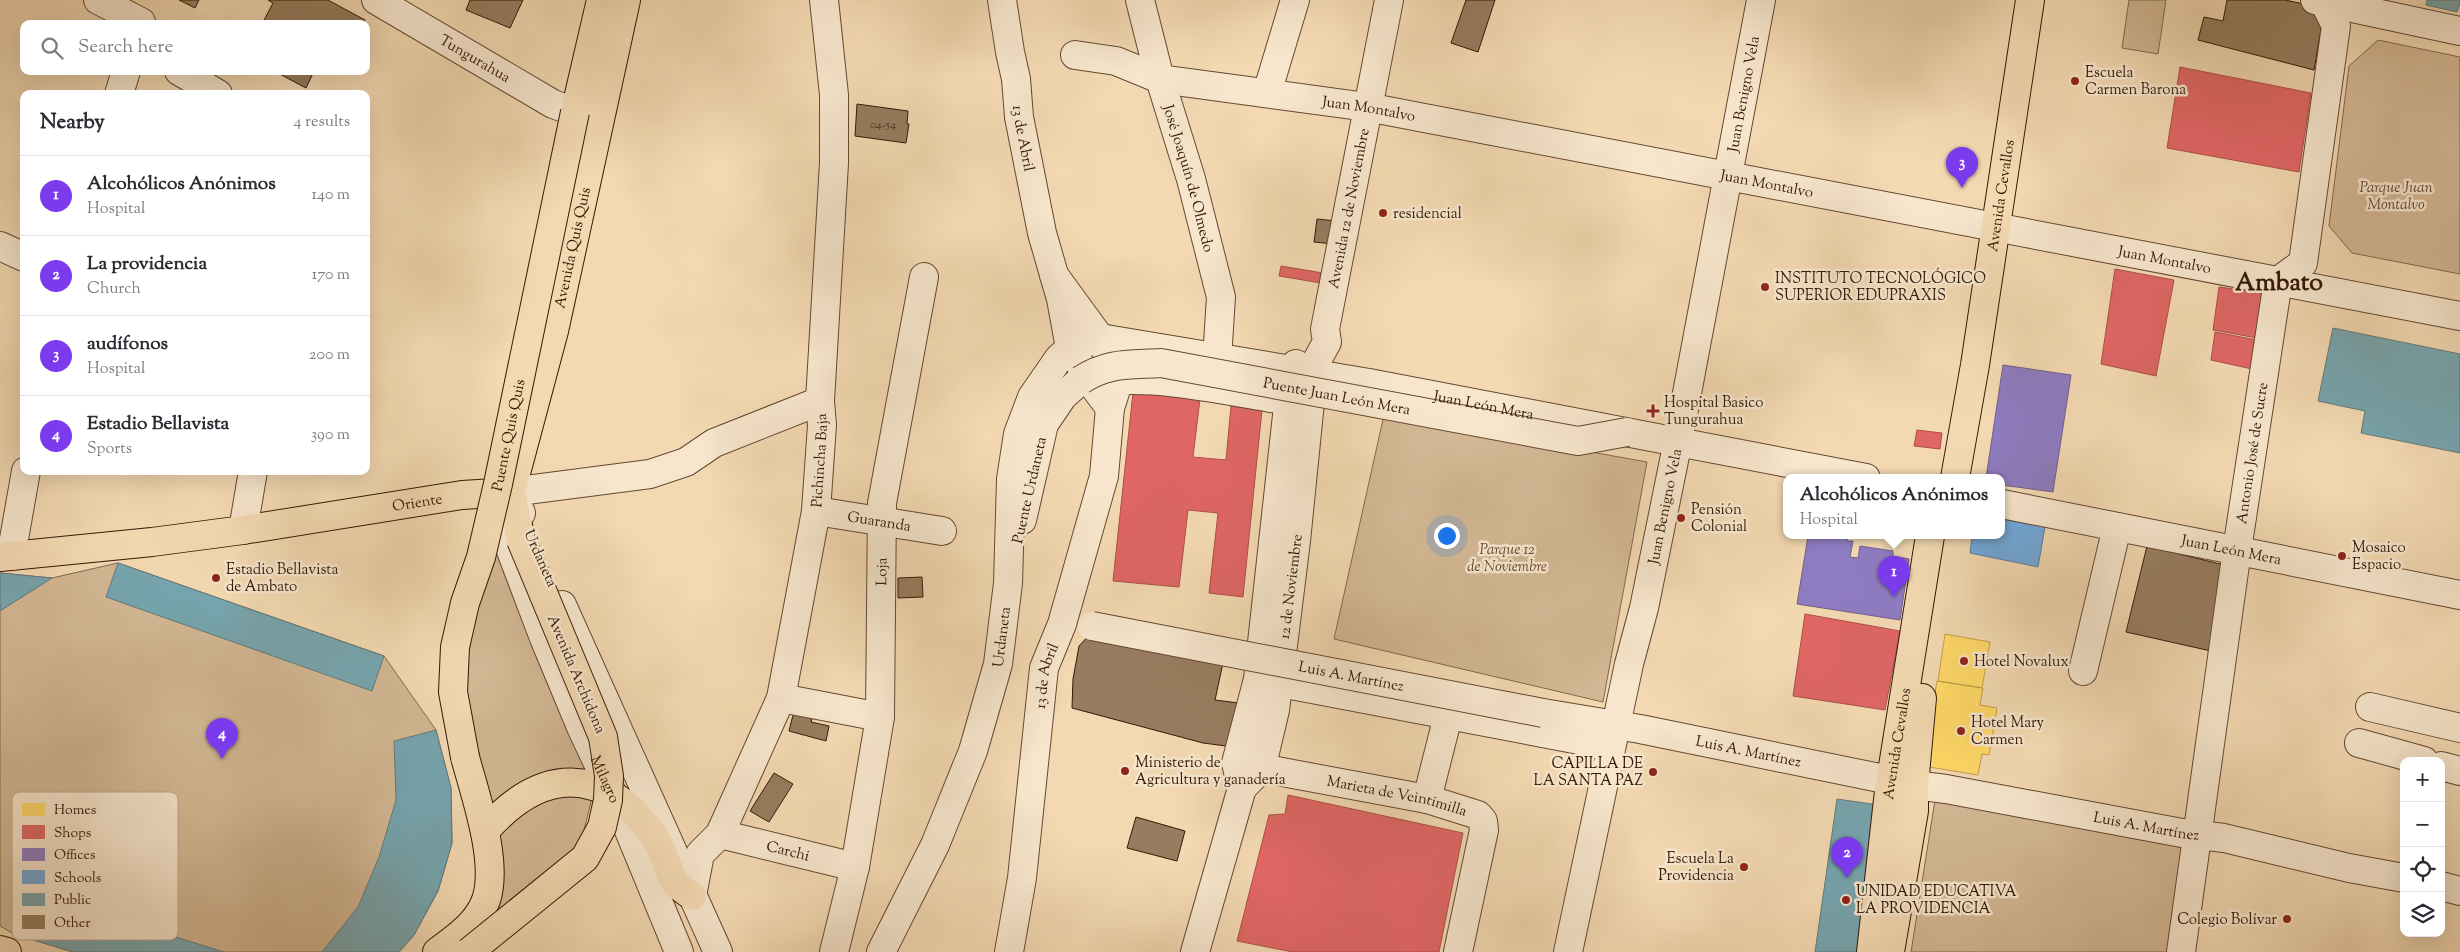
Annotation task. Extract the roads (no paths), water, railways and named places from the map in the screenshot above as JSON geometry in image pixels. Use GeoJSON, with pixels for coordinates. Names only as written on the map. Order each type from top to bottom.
{"type":"FeatureCollection","features":[{"type":"Feature","properties":{"kind":"main road"},"geometry":{"type":"LineString","coordinates":[[575,112],[601,0]]}},
{"type":"Feature","properties":{"kind":"main road","name":"Avenida Quis Quis"},"geometry":{"type":"LineString","coordinates":[[500,493],[556,322],[626,0]]}},
{"type":"Feature","properties":{"kind":"main road","name":"Avenida Cevallos"},"geometry":{"type":"LineString","coordinates":[[1956,474],[1975,365],[1986,226],[2012,0]]}},
{"type":"Feature","properties":{"kind":"main road","name":"Avenida Cevallos"},"geometry":{"type":"LineString","coordinates":[[1940,474],[2030,0]]}},
{"type":"Feature","properties":{"kind":"main road","name":"Puente Quis Quis"},"geometry":{"type":"LineString","coordinates":[[437,952],[468,928],[486,900],[490,869],[485,831],[465,756],[453,692],[455,647],[465,603],[481,558],[498,484],[575,112]]}},
{"type":"Feature","properties":{"kind":"main road","name":"Oriente"},"geometry":{"type":"LineString","coordinates":[[6,557],[152,542],[243,530],[462,495],[500,493]]}},
{"type":"Feature","properties":{"kind":"main road","name":"Avenida Archidona"},"geometry":{"type":"LineString","coordinates":[[469,952],[585,858],[602,827],[608,800],[609,776],[603,736],[500,493]]}},
{"type":"Feature","properties":{"kind":"main road","name":"Avenida Cevallos"},"geometry":{"type":"LineString","coordinates":[[1890,952],[1914,811],[1903,782],[1930,539]]}},
{"type":"Feature","properties":{"kind":"main road","name":"Avenida Cevallos"},"geometry":{"type":"LineString","coordinates":[[1871,952],[1945,539]]}},
{"type":"Feature","properties":{"kind":"main road"},"geometry":{"type":"LineString","coordinates":[[485,831],[504,810],[520,798],[546,786],[574,782],[612,794],[640,818],[655,838],[675,883],[692,896]]}},
{"type":"Feature","properties":{"kind":"main road"},"geometry":{"type":"LineString","coordinates":[[0,950],[7,952]]}},
{"type":"Feature","properties":{"kind":"street"},"geometry":{"type":"LineString","coordinates":[[98,0],[144,15]]}},
{"type":"Feature","properties":{"kind":"street","name":"Tungurahua"},"geometry":{"type":"LineString","coordinates":[[376,0],[553,104],[575,112]]}},
{"type":"Feature","properties":{"kind":"street","name":"Pichincha Baja"},"geometry":{"type":"LineString","coordinates":[[692,896],[700,854],[720,834],[781,698],[816,511],[822,425],[820,401],[834,153],[834,95],[824,0]]}},
{"type":"Feature","properties":{"kind":"street","name":"13 de Abril"},"geometry":{"type":"LineString","coordinates":[[1002,0],[1016,79],[1018,117],[1042,233],[1054,275],[1070,348],[1086,382],[1110,408]]}},
{"type":"Feature","properties":{"kind":"street","name":"José Joaquín de Olmedo"},"geometry":{"type":"LineString","coordinates":[[1140,0],[1160,78],[1191,179],[1221,297],[1217,358]]}},
{"type":"Feature","properties":{"kind":"street"},"geometry":{"type":"LineString","coordinates":[[1267,93],[1295,0]]}},
{"type":"Feature","properties":{"kind":"street","name":"Avenida 12 de Noviembre"},"geometry":{"type":"LineString","coordinates":[[1326,335],[1367,107],[1389,0]]}},
{"type":"Feature","properties":{"kind":"street","name":"Juan Benigno Vela"},"geometry":{"type":"LineString","coordinates":[[1568,952],[1613,736],[1644,608],[1678,441],[1729,176],[1760,0]]}},
{"type":"Feature","properties":{"kind":"street"},"geometry":{"type":"LineString","coordinates":[[2321,1],[2460,31]]}},
{"type":"Feature","properties":{"kind":"street"},"geometry":{"type":"LineString","coordinates":[[2278,282],[2303,263],[2336,26],[2321,1]]}},
{"type":"Feature","properties":{"kind":"street","name":"Juan Montalvo"},"geometry":{"type":"LineString","coordinates":[[1074,55],[1116,61],[1160,78],[1367,107],[2460,316]]}},
{"type":"Feature","properties":{"kind":"street"},"geometry":{"type":"LineString","coordinates":[[120,90],[125,75]]}},
{"type":"Feature","properties":{"kind":"street"},"geometry":{"type":"LineString","coordinates":[[186,75],[211,90]]}},
{"type":"Feature","properties":{"kind":"street"},"geometry":{"type":"LineString","coordinates":[[0,246],[20,255]]}},
{"type":"Feature","properties":{"kind":"street","name":"13 de Abril"},"geometry":{"type":"LineString","coordinates":[[1009,952],[1022,878],[1044,668],[1062,624],[1104,476],[1110,408],[1119,380],[1100,338],[1054,275]]}},
{"type":"Feature","properties":{"kind":"street","name":"Loja"},"geometry":{"type":"LineString","coordinates":[[834,952],[855,867],[880,717],[882,504],[924,277]]}},
{"type":"Feature","properties":{"kind":"street","name":"Antonio José de Sucre"},"geometry":{"type":"LineString","coordinates":[[2181,952],[2237,550],[2278,282]]}},
{"type":"Feature","properties":{"kind":"street"},"geometry":{"type":"LineString","coordinates":[[1301,371],[1311,341],[1326,335],[1347,368],[1369,383]]}},
{"type":"Feature","properties":{"kind":"street","name":"Urdaneta"},"geometry":{"type":"LineString","coordinates":[[881,952],[935,845],[973,751],[998,664],[1008,582],[1011,479],[1018,434],[1032,397],[1059,358],[1070,348],[1100,338]]}},
{"type":"Feature","properties":{"kind":"street","name":"Juan León Mera"},"geometry":{"type":"LineString","coordinates":[[1100,338],[1369,383],[1846,474]]}},
{"type":"Feature","properties":{"kind":"street","name":"Puente Juan León Mera"},"geometry":{"type":"LineString","coordinates":[[1086,382],[1096,370],[1110,366],[1161,363],[1578,441],[1627,432]]}},
{"type":"Feature","properties":{"kind":"street","name":"12 de Noviembre"},"geometry":{"type":"LineString","coordinates":[[1268,682],[1289,401],[1301,371]]}},
{"type":"Feature","properties":{"kind":"street","name":"12 de Noviembre"},"geometry":{"type":"LineString","coordinates":[[1195,952],[1246,773],[1268,682],[1296,541],[1310,402],[1301,371]]}},
{"type":"Feature","properties":{"kind":"street"},"geometry":{"type":"LineString","coordinates":[[1086,382],[1119,380],[1161,382],[1289,401]]}},
{"type":"Feature","properties":{"kind":"street","name":"Puente Urdaneta"},"geometry":{"type":"LineString","coordinates":[[1008,582],[1044,424],[1063,396],[1086,382]]}},
{"type":"Feature","properties":{"kind":"street","name":"Oriente"},"geometry":{"type":"LineString","coordinates":[[500,493],[650,474],[686,462],[714,443],[820,401]]}},
{"type":"Feature","properties":{"kind":"street"},"geometry":{"type":"LineString","coordinates":[[6,557],[25,475]]}},
{"type":"Feature","properties":{"kind":"street"},"geometry":{"type":"LineString","coordinates":[[243,530],[253,475]]}},
{"type":"Feature","properties":{"kind":"street","name":"Milagro"},"geometry":{"type":"LineString","coordinates":[[500,493],[544,638],[678,952]]}},
{"type":"Feature","properties":{"kind":"street","name":"Urdaneta"},"geometry":{"type":"LineString","coordinates":[[500,493],[718,952]]}},
{"type":"Feature","properties":{"kind":"street","name":"Juan León Mera"},"geometry":{"type":"LineString","coordinates":[[2005,505],[2460,595]]}},
{"type":"Feature","properties":{"kind":"street","name":"Guaranda"},"geometry":{"type":"LineString","coordinates":[[816,511],[942,531]]}},
{"type":"Feature","properties":{"kind":"street"},"geometry":{"type":"LineString","coordinates":[[2083,671],[2117,527]]}},
{"type":"Feature","properties":{"kind":"street","name":"Luis A. Martínez"},"geometry":{"type":"LineString","coordinates":[[1062,624],[1092,626],[1543,713],[1613,736]]}},
{"type":"Feature","properties":{"kind":"street","name":"Luis A. Martínez"},"geometry":{"type":"LineString","coordinates":[[1268,682],[1448,716],[1613,736],[1946,789],[2198,836],[2224,838],[2349,868],[2400,877]]}},
{"type":"Feature","properties":{"kind":"street"},"geometry":{"type":"LineString","coordinates":[[781,698],[880,717]]}},
{"type":"Feature","properties":{"kind":"street"},"geometry":{"type":"LineString","coordinates":[[2370,707],[2460,728]]}},
{"type":"Feature","properties":{"kind":"street"},"geometry":{"type":"LineString","coordinates":[[1427,799],[1448,716]]}},
{"type":"Feature","properties":{"kind":"street"},"geometry":{"type":"LineString","coordinates":[[2360,743],[2410,757]]}},
{"type":"Feature","properties":{"kind":"street"},"geometry":{"type":"LineString","coordinates":[[2445,767],[2460,771]]}},
{"type":"Feature","properties":{"kind":"street","name":"Marieta de Veintimilla"},"geometry":{"type":"LineString","coordinates":[[1246,773],[1427,799],[1478,815],[1483,821],[1484,830],[1458,952]]}},
{"type":"Feature","properties":{"kind":"street","name":"Carchi"},"geometry":{"type":"LineString","coordinates":[[720,834],[855,867]]}},
{"type":"Feature","properties":{"kind":"street"},"geometry":{"type":"LineString","coordinates":[[2445,887],[2460,891]]}},
{"type":"Feature","properties":{"kind":"place","name":"Escuela Carmen Barona"},"geometry":{"type":"Point","coordinates":[2075,81]}},
{"type":"Feature","properties":{"kind":"place","name":"audífonos"},"geometry":{"type":"Point","coordinates":[1962,188]}},
{"type":"Feature","properties":{"kind":"place","name":"residencial"},"geometry":{"type":"Point","coordinates":[1383,213]}},
{"type":"Feature","properties":{"kind":"place","name":"INSTITUTO TECNOLÓGICO SUPERIOR EDUPRAXIS"},"geometry":{"type":"Point","coordinates":[1765,287]}},
{"type":"Feature","properties":{"kind":"place","name":"Hospital Basico Tungurahua"},"geometry":{"type":"Point","coordinates":[1653,411]}},
{"type":"Feature","properties":{"kind":"place","name":"Pensión Colonial"},"geometry":{"type":"Point","coordinates":[1681,518]}},
{"type":"Feature","properties":{"kind":"place","name":"Mosaico Espacio"},"geometry":{"type":"Point","coordinates":[2342,556]}},
{"type":"Feature","properties":{"kind":"place","name":"Estadio Bellavista de Ambato"},"geometry":{"type":"Point","coordinates":[216,578]}},
{"type":"Feature","properties":{"kind":"place","name":"Alcohólicos Anónimos"},"geometry":{"type":"Point","coordinates":[1894,597]}},
{"type":"Feature","properties":{"kind":"place","name":"Hotel Novalux"},"geometry":{"type":"Point","coordinates":[1964,661]}},
{"type":"Feature","properties":{"kind":"place","name":"Hotel Mary Carmen"},"geometry":{"type":"Point","coordinates":[1961,731]}},
{"type":"Feature","properties":{"kind":"place","name":"Estadio Bellavista"},"geometry":{"type":"Point","coordinates":[222,759]}},
{"type":"Feature","properties":{"kind":"place","name":"Ministerio de Agricultura y ganadería"},"geometry":{"type":"Point","coordinates":[1125,771]}},
{"type":"Feature","properties":{"kind":"place","name":"CAPILLA DE LA SANTA PAZ"},"geometry":{"type":"Point","coordinates":[1653,772]}},
{"type":"Feature","properties":{"kind":"place","name":"Escuela La Providencia"},"geometry":{"type":"Point","coordinates":[1744,867]}},
{"type":"Feature","properties":{"kind":"place","name":"La providencia"},"geometry":{"type":"Point","coordinates":[1847,878]}},
{"type":"Feature","properties":{"kind":"place","name":"UNIDAD EDUCATIVA LA PROVIDENCIA"},"geometry":{"type":"Point","coordinates":[1846,900]}},
{"type":"Feature","properties":{"kind":"place","name":"Colegio Bolívar"},"geometry":{"type":"Point","coordinates":[2287,919]}},
{"type":"Feature","properties":{"kind":"district","name":"Ambato"},"geometry":{"type":"Point","coordinates":[2279,281]}},
{"type":"Feature","properties":{"kind":"park label","name":"Parque Juan Montalvo"},"geometry":{"type":"Point","coordinates":[2396,196]}},
{"type":"Feature","properties":{"kind":"park label","name":"Parque 12 de Noviembre"},"geometry":{"type":"Point","coordinates":[1507,558]}}]}
